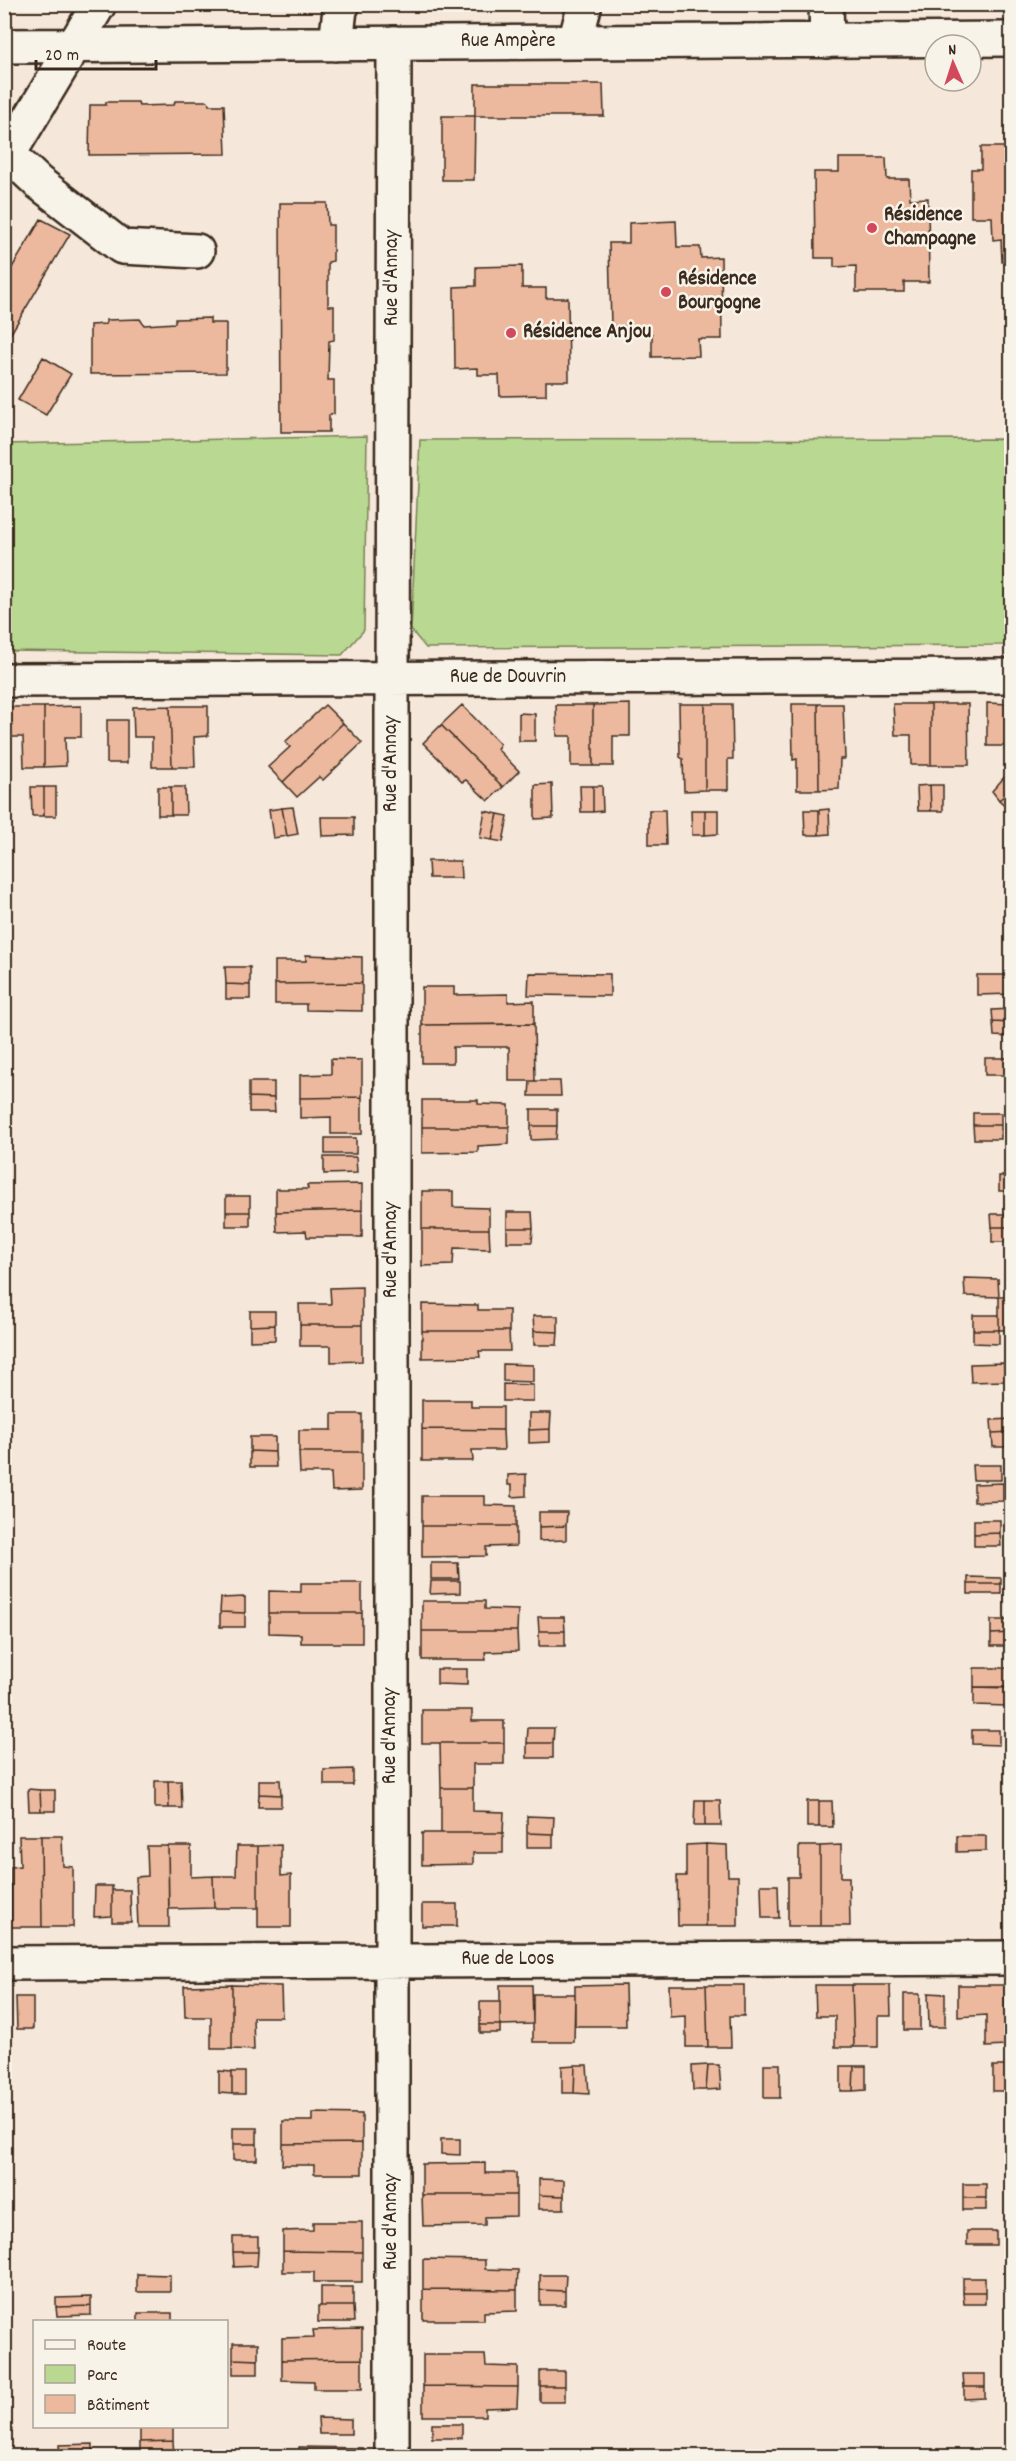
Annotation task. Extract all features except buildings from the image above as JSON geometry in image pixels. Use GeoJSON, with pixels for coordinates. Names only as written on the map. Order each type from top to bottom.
{"type":"FeatureCollection","features":[{"type":"Feature","properties":{"kind":"street"},"geometry":{"type":"LineString","coordinates":[[99,4],[6,156],[122,247],[197,251]]}},
{"type":"Feature","properties":{"kind":"street"},"geometry":{"type":"LineString","coordinates":[[336,44],[340,9],[343,4]]}},
{"type":"Feature","properties":{"kind":"street"},"geometry":{"type":"LineString","coordinates":[[575,42],[585,4]]}},
{"type":"Feature","properties":{"kind":"street"},"geometry":{"type":"LineString","coordinates":[[826,4],[827,40]]}},
{"type":"Feature","properties":{"kind":"street","name":"Rue Ampère"},"geometry":{"type":"LineString","coordinates":[[4,46],[1011,39]]}},
{"type":"Feature","properties":{"kind":"street","name":"Rue d'Annay"},"geometry":{"type":"LineString","coordinates":[[392,2457],[394,43]]}},
{"type":"Feature","properties":{"kind":"street","name":"Rue de Douvrin"},"geometry":{"type":"LineString","coordinates":[[4,680],[1011,676]]}},
{"type":"Feature","properties":{"kind":"street","name":"Rue de Loos"},"geometry":{"type":"LineString","coordinates":[[4,1963],[1011,1958]]}},
{"type":"Feature","properties":{"kind":"green space"},"geometry":{"type":"Polygon","coordinates":[[[367,436],[364,630],[342,655],[5,651],[5,444],[367,436]]]}},
{"type":"Feature","properties":{"kind":"green space"},"geometry":{"type":"Polygon","coordinates":[[[1011,439],[1011,645],[426,648],[411,630],[420,440],[1011,439]]]}},
{"type":"Feature","properties":{"kind":"place","name":"Résidence Champagne"},"geometry":{"type":"Point","coordinates":[872,228]}},
{"type":"Feature","properties":{"kind":"place","name":"Résidence Bourgogne"},"geometry":{"type":"Point","coordinates":[666,292]}},
{"type":"Feature","properties":{"kind":"place","name":"Résidence Anjou"},"geometry":{"type":"Point","coordinates":[511,333]}}]}
